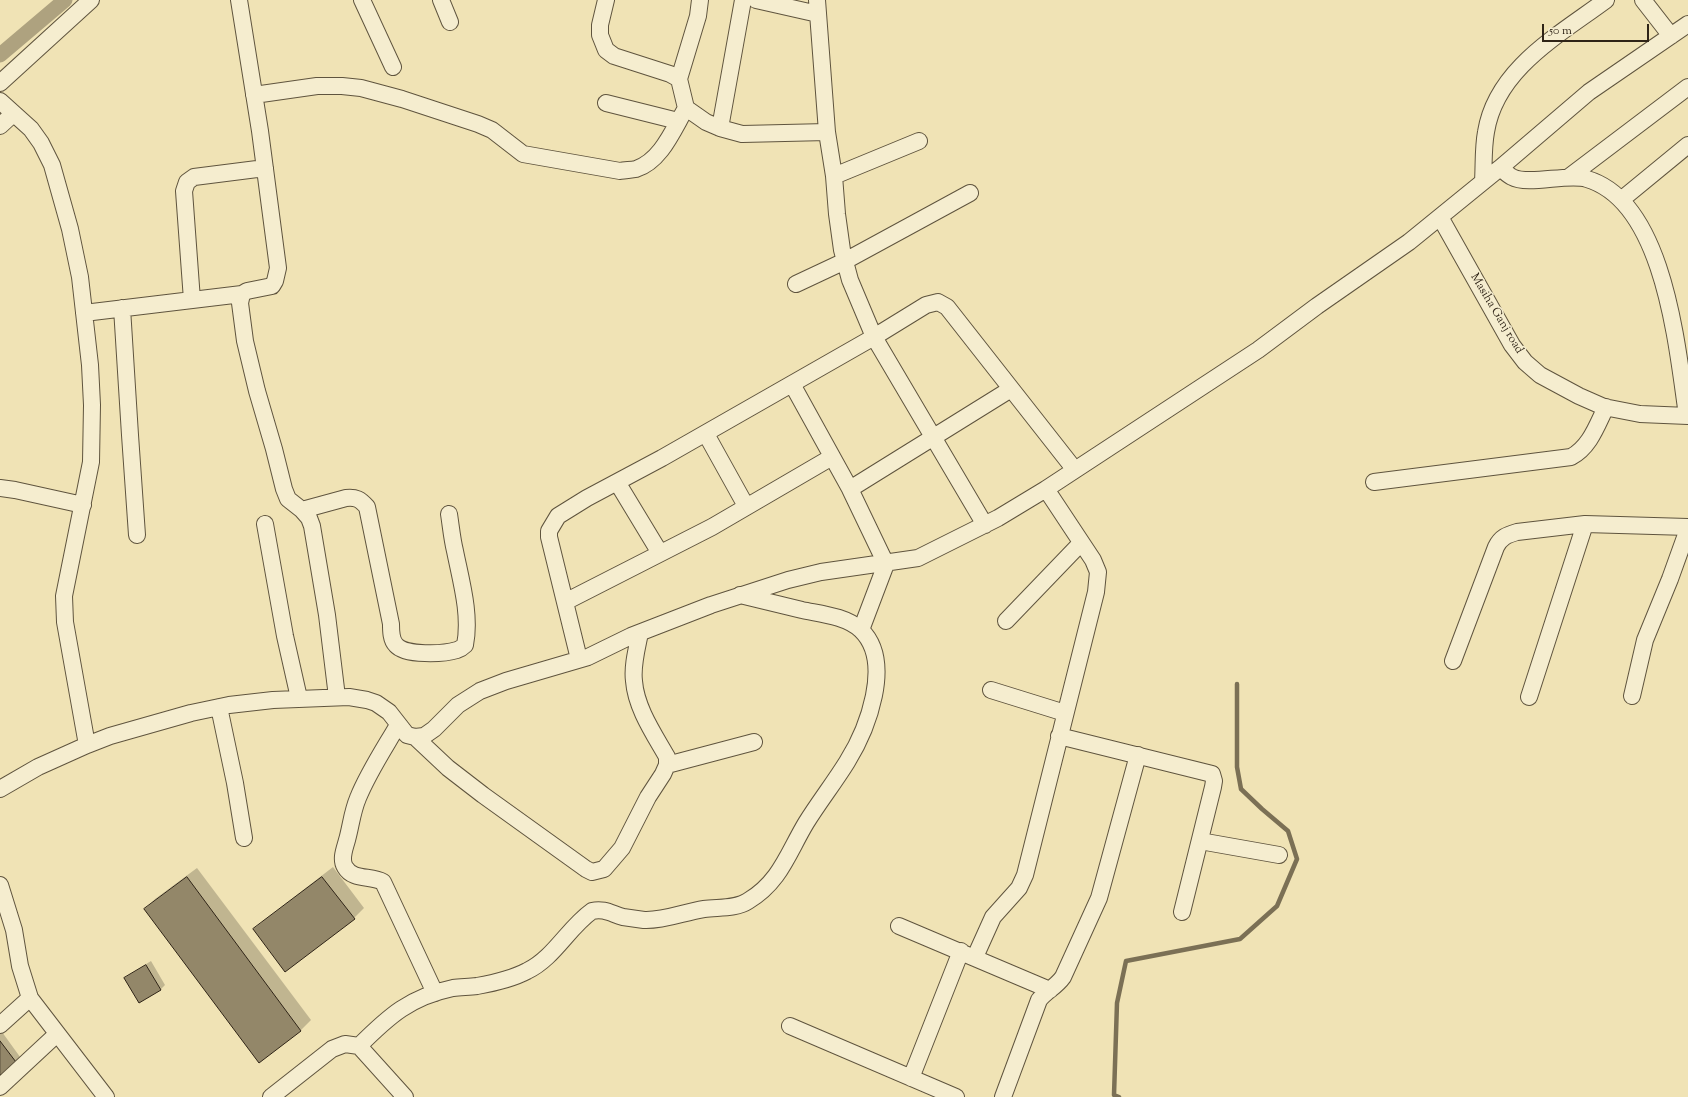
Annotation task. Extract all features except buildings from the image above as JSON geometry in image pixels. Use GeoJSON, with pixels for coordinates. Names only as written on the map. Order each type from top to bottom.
{"type":"FeatureCollection","features":[{"type":"Feature","properties":{"kind":"street"},"geometry":{"type":"LineString","coordinates":[[0,84],[91,0]]}},
{"type":"Feature","properties":{"kind":"street"},"geometry":{"type":"LineString","coordinates":[[84,313],[242,294],[247,291],[272,286],[275,281],[278,268],[265,168],[239,0]]}},
{"type":"Feature","properties":{"kind":"street"},"geometry":{"type":"LineString","coordinates":[[362,0],[393,67]]}},
{"type":"Feature","properties":{"kind":"street"},"geometry":{"type":"LineString","coordinates":[[441,0],[450,22]]}},
{"type":"Feature","properties":{"kind":"street"},"geometry":{"type":"LineString","coordinates":[[606,0],[600,25],[600,35],[606,50],[614,56],[670,74],[679,80]]}},
{"type":"Feature","properties":{"kind":"street"},"geometry":{"type":"LineString","coordinates":[[254,95],[317,86],[361,88],[402,99],[478,124],[492,130],[523,154],[620,171],[635,169],[646,165],[655,158],[682,115],[679,80],[698,16],[700,0]]}},
{"type":"Feature","properties":{"kind":"street"},"geometry":{"type":"LineString","coordinates":[[720,128],[743,0]]}},
{"type":"Feature","properties":{"kind":"street"},"geometry":{"type":"LineString","coordinates":[[756,0],[818,7],[827,132],[834,176],[836,214],[850,280],[874,337],[985,525]]}},
{"type":"Feature","properties":{"kind":"street"},"geometry":{"type":"LineString","coordinates":[[1483,181],[1486,131],[1495,105],[1504,87],[1522,64],[1606,0]]}},
{"type":"Feature","properties":{"kind":"street"},"geometry":{"type":"LineString","coordinates":[[1643,0],[1671,36]]}},
{"type":"Feature","properties":{"kind":"street"},"geometry":{"type":"LineString","coordinates":[[0,789],[38,767],[110,736],[219,707],[273,700],[349,697],[376,703],[389,712],[407,735],[414,737],[424,736],[434,729],[458,705],[480,691],[506,681],[588,657],[640,633],[711,605],[788,580],[821,572],[886,564],[918,558],[985,525],[1046,489],[1258,350],[1317,306],[1409,242],[1500,168],[1589,92],[1688,24]]}},
{"type":"Feature","properties":{"kind":"street"},"geometry":{"type":"LineString","coordinates":[[1569,177],[1688,87]]}},
{"type":"Feature","properties":{"kind":"street"},"geometry":{"type":"LineString","coordinates":[[0,101],[31,129],[41,143],[52,165],[70,229],[80,277],[92,405],[90,462],[83,505],[64,596],[65,622],[87,745]]}},
{"type":"Feature","properties":{"kind":"street"},"geometry":{"type":"LineString","coordinates":[[606,102],[682,115],[742,134],[827,132]]}},
{"type":"Feature","properties":{"kind":"street"},"geometry":{"type":"LineString","coordinates":[[0,126],[13,114]]}},
{"type":"Feature","properties":{"kind":"street"},"geometry":{"type":"LineString","coordinates":[[834,176],[919,141]]}},
{"type":"Feature","properties":{"kind":"street"},"geometry":{"type":"LineString","coordinates":[[1621,200],[1688,145]]}},
{"type":"Feature","properties":{"kind":"street"},"geometry":{"type":"LineString","coordinates":[[192,300],[184,191],[187,182],[194,177],[265,168]]}},
{"type":"Feature","properties":{"kind":"street"},"geometry":{"type":"LineString","coordinates":[[1500,168],[1513,178],[1546,179],[1569,177],[1584,178],[1598,182],[1615,193],[1637,220],[1647,239],[1662,277],[1672,318],[1687,416]]}},
{"type":"Feature","properties":{"kind":"street"},"geometry":{"type":"LineString","coordinates":[[796,284],[845,261],[970,193]]}},
{"type":"Feature","properties":{"kind":"street","name":"Masiha Ganj road"},"geometry":{"type":"LineString","coordinates":[[1440,217],[1512,345],[1525,362],[1540,375],[1579,396],[1606,407],[1640,414],[1687,416]]}},
{"type":"Feature","properties":{"kind":"street"},"geometry":{"type":"LineString","coordinates":[[242,294],[240,303],[245,341],[284,489],[288,498],[294,505],[302,510],[312,526],[327,615],[337,697]]}},
{"type":"Feature","properties":{"kind":"street"},"geometry":{"type":"LineString","coordinates":[[579,659],[549,537],[549,531],[558,516],[587,498],[706,434],[874,337],[926,305],[938,302],[947,307],[1075,470]]}},
{"type":"Feature","properties":{"kind":"street"},"geometry":{"type":"LineString","coordinates":[[122,308],[138,535]]}},
{"type":"Feature","properties":{"kind":"street"},"geometry":{"type":"LineString","coordinates":[[792,384],[850,489],[886,564],[862,630]]}},
{"type":"Feature","properties":{"kind":"street"},"geometry":{"type":"LineString","coordinates":[[850,489],[1011,389]]}},
{"type":"Feature","properties":{"kind":"street"},"geometry":{"type":"LineString","coordinates":[[1374,482],[1571,457],[1579,453],[1585,447],[1606,407]]}},
{"type":"Feature","properties":{"kind":"street"},"geometry":{"type":"LineString","coordinates":[[706,434],[746,506]]}},
{"type":"Feature","properties":{"kind":"street"},"geometry":{"type":"LineString","coordinates":[[565,602],[712,526],[832,457]]}},
{"type":"Feature","properties":{"kind":"street"},"geometry":{"type":"LineString","coordinates":[[617,482],[660,553]]}},
{"type":"Feature","properties":{"kind":"street"},"geometry":{"type":"LineString","coordinates":[[0,488],[83,505]]}},
{"type":"Feature","properties":{"kind":"street"},"geometry":{"type":"LineString","coordinates":[[911,1078],[968,954],[993,917],[1019,888],[1022,882],[1092,610],[1098,582],[1098,572],[1093,560],[1046,489]]}},
{"type":"Feature","properties":{"kind":"street"},"geometry":{"type":"LineString","coordinates":[[302,510],[346,498],[353,497],[361,499],[367,507],[392,637],[395,645],[401,650],[431,653],[457,650],[465,645],[468,633],[464,599],[449,514]]}},
{"type":"Feature","properties":{"kind":"street"},"geometry":{"type":"LineString","coordinates":[[266,524],[286,636],[299,698]]}},
{"type":"Feature","properties":{"kind":"street"},"geometry":{"type":"LineString","coordinates":[[1529,697],[1585,524]]}},
{"type":"Feature","properties":{"kind":"street"},"geometry":{"type":"LineString","coordinates":[[1453,661],[1500,540],[1506,535],[1517,532],[1585,524],[1688,528],[1644,640],[1632,696]]}},
{"type":"Feature","properties":{"kind":"street"},"geometry":{"type":"LineString","coordinates":[[1006,621],[1081,543]]}},
{"type":"Feature","properties":{"kind":"street"},"geometry":{"type":"LineString","coordinates":[[359,1046],[381,1023],[404,1006],[435,993],[455,988],[497,982],[513,978],[529,971],[550,953],[592,911],[608,911],[631,918],[655,920],[704,909],[740,905],[762,892],[780,872],[807,822],[847,762],[858,742],[875,693],[877,672],[869,640],[862,630],[852,623],[740,595]]}},
{"type":"Feature","properties":{"kind":"street"},"geometry":{"type":"LineString","coordinates":[[414,737],[448,768],[483,795],[592,872],[604,869],[622,848],[648,797],[667,765],[666,757],[636,694],[634,680],[640,633]]}},
{"type":"Feature","properties":{"kind":"street"},"geometry":{"type":"LineString","coordinates":[[990,690],[1065,713]]}},
{"type":"Feature","properties":{"kind":"street"},"geometry":{"type":"LineString","coordinates":[[219,707],[244,838]]}},
{"type":"Feature","properties":{"kind":"street"},"geometry":{"type":"LineString","coordinates":[[398,725],[375,764],[357,799],[351,819],[343,858],[344,866],[355,876],[378,879],[383,882],[435,993]]}},
{"type":"Feature","properties":{"kind":"street"},"geometry":{"type":"LineString","coordinates":[[1060,736],[1212,774],[1214,781],[1182,912]]}},
{"type":"Feature","properties":{"kind":"street"},"geometry":{"type":"LineString","coordinates":[[667,765],[754,742]]}},
{"type":"Feature","properties":{"kind":"street"},"geometry":{"type":"LineString","coordinates":[[1003,1097],[1035,1009],[1043,995],[1058,984],[1063,977],[1099,898],[1138,755]]}},
{"type":"Feature","properties":{"kind":"street"},"geometry":{"type":"LineString","coordinates":[[1200,841],[1279,855]]}},
{"type":"Feature","properties":{"kind":"street"},"geometry":{"type":"LineString","coordinates":[[0,885],[7,933],[20,966],[30,998],[56,1034],[106,1097]]}},
{"type":"Feature","properties":{"kind":"street"},"geometry":{"type":"LineString","coordinates":[[899,926],[1050,990]]}},
{"type":"Feature","properties":{"kind":"street"},"geometry":{"type":"LineString","coordinates":[[0,1025],[30,998]]}},
{"type":"Feature","properties":{"kind":"street"},"geometry":{"type":"LineString","coordinates":[[790,1026],[956,1097]]}},
{"type":"Feature","properties":{"kind":"street"},"geometry":{"type":"LineString","coordinates":[[0,1087],[56,1034]]}},
{"type":"Feature","properties":{"kind":"street"},"geometry":{"type":"LineString","coordinates":[[271,1097],[332,1050],[345,1044],[359,1046],[405,1097]]}},
{"type":"Feature","properties":{"kind":"waterway"},"geometry":{"type":"LineString","coordinates":[[0,55],[65,0]]}},
{"type":"Feature","properties":{"kind":"waterway"},"geometry":{"type":"LineString","coordinates":[[1119,1097],[1114,1095],[1117,1003],[1126,961],[1240,939],[1277,906],[1297,859],[1288,831],[1241,789],[1237,767],[1237,684]]}}]}
